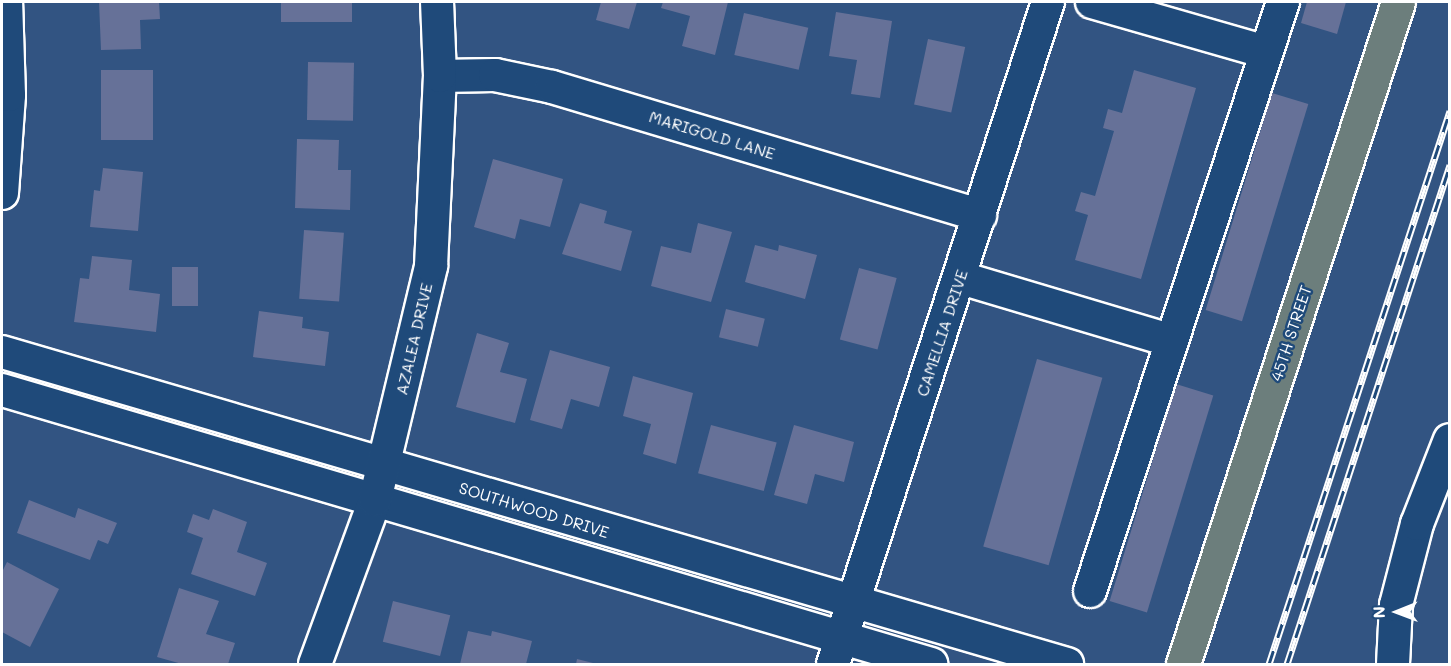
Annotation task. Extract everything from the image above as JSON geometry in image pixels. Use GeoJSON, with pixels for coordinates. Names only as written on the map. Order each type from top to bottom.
{"type":"FeatureCollection","features":[{"type":"Feature","properties":{"kind":"main road","name":"45TH STREET"},"geometry":{"type":"LineString","coordinates":[[1183,664],[1398,2]]}},
{"type":"Feature","properties":{"kind":"street"},"geometry":{"type":"LineString","coordinates":[[2,193],[9,95],[6,2]]}},
{"type":"Feature","properties":{"kind":"street","name":"AZALEA DRIVE"},"geometry":{"type":"LineString","coordinates":[[315,664],[375,500],[431,266],[441,76],[437,2]]}},
{"type":"Feature","properties":{"kind":"street","name":"CAMELLIA DRIVE"},"geometry":{"type":"LineString","coordinates":[[837,650],[961,278],[1048,2]]}},
{"type":"Feature","properties":{"kind":"street"},"geometry":{"type":"LineString","coordinates":[[1092,2],[1266,52]]}},
{"type":"Feature","properties":{"kind":"street"},"geometry":{"type":"LineString","coordinates":[[1090,591],[1283,2]]}},
{"type":"Feature","properties":{"kind":"street","name":"MARIGOLD LANE"},"geometry":{"type":"LineString","coordinates":[[441,76],[495,75],[552,87],[980,215]]}},
{"type":"Feature","properties":{"kind":"street"},"geometry":{"type":"LineString","coordinates":[[961,278],[1172,341]]}},
{"type":"Feature","properties":{"kind":"street","name":"SOUTHWOOD DRIVE"},"geometry":{"type":"LineString","coordinates":[[2,352],[852,604],[1067,664]]}},
{"type":"Feature","properties":{"kind":"street","name":"SOUTHWOOD DRIVE"},"geometry":{"type":"LineString","coordinates":[[2,390],[375,500],[837,650],[930,664]]}},
{"type":"Feature","properties":{"kind":"street"},"geometry":{"type":"LineString","coordinates":[[1393,664],[1396,604],[1417,524],[1449,440]]}},
{"type":"Feature","properties":{"kind":"building"},"geometry":{"type":"Polygon","coordinates":[[[99,2],[159,2],[160,19],[140,20],[141,49],[101,50],[99,2]]]}},
{"type":"Feature","properties":{"kind":"building"},"geometry":{"type":"Polygon","coordinates":[[[281,2],[352,2],[352,22],[281,22],[281,2]]]}},
{"type":"Feature","properties":{"kind":"building"},"geometry":{"type":"Polygon","coordinates":[[[601,2],[637,2],[629,29],[596,20],[601,2]]]}},
{"type":"Feature","properties":{"kind":"building"},"geometry":{"type":"Polygon","coordinates":[[[663,2],[728,2],[715,55],[682,46],[690,16],[661,8],[663,2]]]}},
{"type":"Feature","properties":{"kind":"building"},"geometry":{"type":"Polygon","coordinates":[[[1307,2],[1346,2],[1337,34],[1301,23],[1307,2]]]}},
{"type":"Feature","properties":{"kind":"building"},"geometry":{"type":"Polygon","coordinates":[[[836,12],[892,21],[880,98],[851,94],[857,60],[829,56],[836,12]]]}},
{"type":"Feature","properties":{"kind":"building"},"geometry":{"type":"Polygon","coordinates":[[[744,13],[808,28],[799,70],[734,55],[744,13]]]}},
{"type":"Feature","properties":{"kind":"building"},"geometry":{"type":"Polygon","coordinates":[[[928,39],[965,47],[951,112],[914,105],[928,39]]]}},
{"type":"Feature","properties":{"kind":"building"},"geometry":{"type":"Polygon","coordinates":[[[308,62],[354,63],[353,121],[307,120],[308,62]]]}},
{"type":"Feature","properties":{"kind":"building"},"geometry":{"type":"Polygon","coordinates":[[[101,70],[153,70],[153,140],[101,140],[101,70]]]}},
{"type":"Feature","properties":{"kind":"building"},"geometry":{"type":"Polygon","coordinates":[[[1134,70],[1196,88],[1141,279],[1075,260],[1088,215],[1075,211],[1081,192],[1095,196],[1114,131],[1103,128],[1108,109],[1122,113],[1134,70]]]}},
{"type":"Feature","properties":{"kind":"building"},"geometry":{"type":"Polygon","coordinates":[[[1272,93],[1308,104],[1242,321],[1206,310],[1272,93]]]}},
{"type":"Feature","properties":{"kind":"building"},"geometry":{"type":"Polygon","coordinates":[[[297,139],[339,140],[338,170],[351,170],[350,210],[295,208],[297,139]]]}},
{"type":"Feature","properties":{"kind":"building"},"geometry":{"type":"Polygon","coordinates":[[[493,159],[563,179],[550,227],[520,219],[515,239],[474,227],[493,159]]]}},
{"type":"Feature","properties":{"kind":"building"},"geometry":{"type":"Polygon","coordinates":[[[103,168],[143,172],[138,231],[90,227],[94,190],[100,191],[103,168]]]}},
{"type":"Feature","properties":{"kind":"building"},"geometry":{"type":"Polygon","coordinates":[[[580,203],[607,211],[604,223],[632,231],[621,271],[562,254],[580,203]]]}},
{"type":"Feature","properties":{"kind":"building"},"geometry":{"type":"Polygon","coordinates":[[[698,223],[732,232],[711,302],[651,286],[661,246],[691,253],[698,223]]]}},
{"type":"Feature","properties":{"kind":"building"},"geometry":{"type":"Polygon","coordinates":[[[304,230],[344,233],[339,302],[299,299],[304,230]]]}},
{"type":"Feature","properties":{"kind":"building"},"geometry":{"type":"Polygon","coordinates":[[[755,245],[778,251],[779,245],[817,255],[805,299],[745,282],[755,245]]]}},
{"type":"Feature","properties":{"kind":"building"},"geometry":{"type":"Polygon","coordinates":[[[92,256],[132,260],[129,290],[160,294],[156,332],[74,322],[80,278],[89,279],[92,256]]]}},
{"type":"Feature","properties":{"kind":"building"},"geometry":{"type":"Polygon","coordinates":[[[172,267],[198,267],[198,306],[172,306],[172,267]]]}},
{"type":"Feature","properties":{"kind":"building"},"geometry":{"type":"Polygon","coordinates":[[[859,268],[897,278],[878,350],[840,339],[859,268]]]}},
{"type":"Feature","properties":{"kind":"building"},"geometry":{"type":"Polygon","coordinates":[[[726,309],[765,319],[758,347],[719,337],[726,309]]]}},
{"type":"Feature","properties":{"kind":"building"},"geometry":{"type":"Polygon","coordinates":[[[259,311],[303,317],[302,328],[329,332],[325,366],[253,357],[259,311]]]}},
{"type":"Feature","properties":{"kind":"building"},"geometry":{"type":"Polygon","coordinates":[[[477,333],[509,343],[500,372],[527,379],[515,423],[456,407],[477,333]]]}},
{"type":"Feature","properties":{"kind":"building"},"geometry":{"type":"Polygon","coordinates":[[[550,350],[610,367],[599,407],[571,399],[562,429],[530,420],[550,350]]]}},
{"type":"Feature","properties":{"kind":"building"},"geometry":{"type":"Polygon","coordinates":[[[1037,359],[1102,378],[1049,565],[983,546],[1037,359]]]}},
{"type":"Feature","properties":{"kind":"building"},"geometry":{"type":"Polygon","coordinates":[[[633,376],[693,393],[676,464],[643,454],[651,424],[623,416],[633,376]]]}},
{"type":"Feature","properties":{"kind":"building"},"geometry":{"type":"Polygon","coordinates":[[[1176,384],[1213,395],[1147,612],[1110,601],[1176,384]]]}},
{"type":"Feature","properties":{"kind":"building"},"geometry":{"type":"Polygon","coordinates":[[[711,425],[777,443],[764,491],[698,473],[711,425]]]}},
{"type":"Feature","properties":{"kind":"building"},"geometry":{"type":"Polygon","coordinates":[[[794,425],[854,442],[844,482],[815,474],[807,504],[774,495],[794,425]]]}},
{"type":"Feature","properties":{"kind":"building"},"geometry":{"type":"Polygon","coordinates":[[[29,500],[75,518],[78,508],[117,523],[108,544],[98,540],[90,560],[17,533],[29,500]]]}},
{"type":"Feature","properties":{"kind":"building"},"geometry":{"type":"Polygon","coordinates":[[[213,509],[247,522],[237,552],[267,563],[255,596],[191,574],[203,538],[187,532],[193,514],[209,520],[213,509]]]}},
{"type":"Feature","properties":{"kind":"building"},"geometry":{"type":"Polygon","coordinates":[[[7,562],[59,589],[30,647],[2,632],[2,572],[7,562]]]}},
{"type":"Feature","properties":{"kind":"building"},"geometry":{"type":"Polygon","coordinates":[[[179,588],[219,601],[206,634],[235,643],[228,664],[182,664],[157,657],[179,588]]]}},
{"type":"Feature","properties":{"kind":"building"},"geometry":{"type":"Polygon","coordinates":[[[393,601],[450,615],[440,656],[383,642],[393,601]]]}},
{"type":"Feature","properties":{"kind":"building"},"geometry":{"type":"Polygon","coordinates":[[[468,631],[491,636],[492,631],[532,641],[526,664],[460,664],[468,631]]]}},
{"type":"Feature","properties":{"kind":"building"},"geometry":{"type":"Polygon","coordinates":[[[577,659],[597,664],[576,664],[577,659]]]}},
{"type":"Feature","properties":{"kind":"railway"},"geometry":{"type":"LineString","coordinates":[[1269,664],[1450,111]]}},
{"type":"Feature","properties":{"kind":"railway"},"geometry":{"type":"LineString","coordinates":[[1287,664],[1450,165]]}}]}
